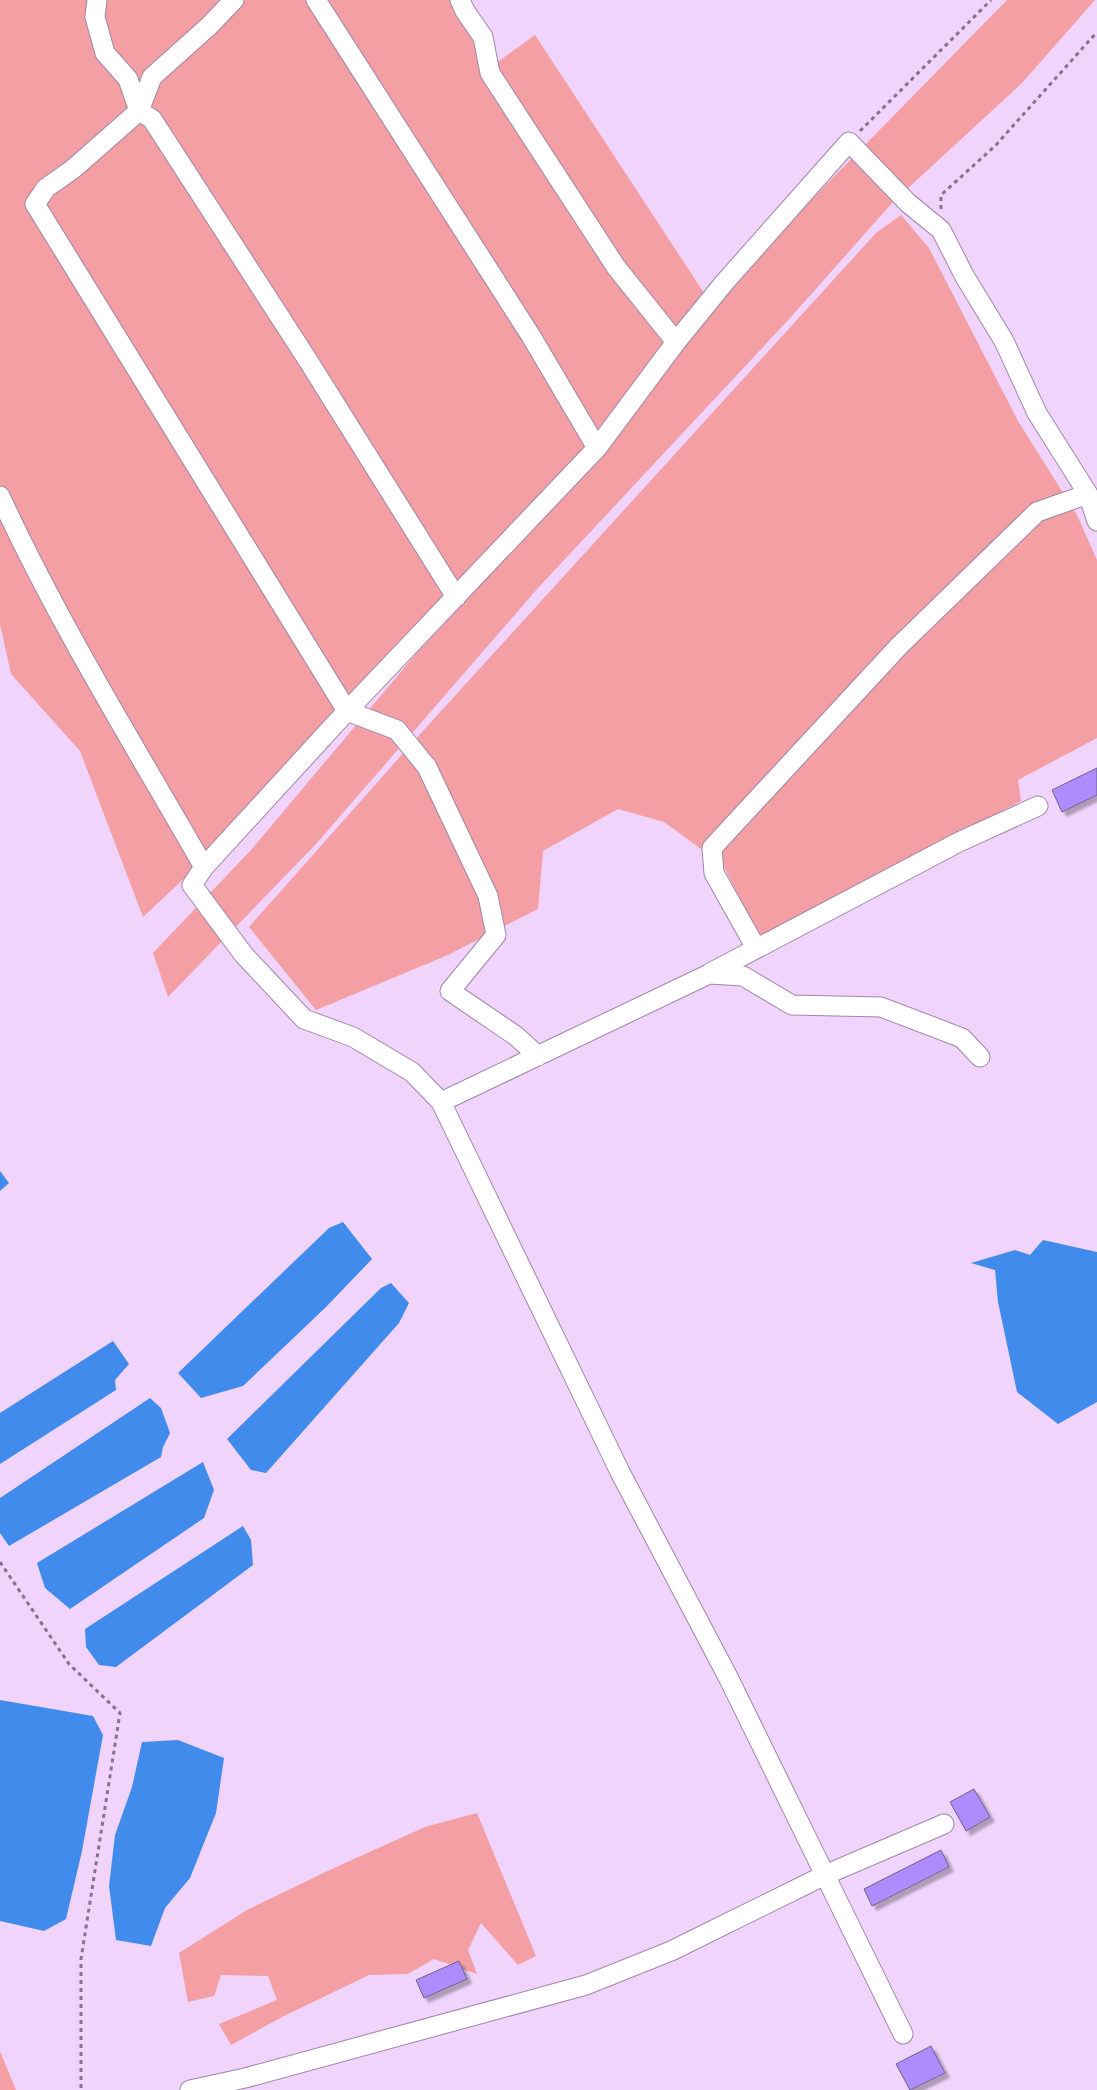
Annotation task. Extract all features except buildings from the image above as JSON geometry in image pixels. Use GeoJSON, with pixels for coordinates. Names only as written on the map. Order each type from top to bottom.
{"type":"FeatureCollection","features":[{"type":"Feature","properties":{"kind":"street"},"geometry":{"type":"LineString","coordinates":[[97,0],[95,17],[105,53],[128,79],[139,111],[152,119],[310,362],[456,597]]}},
{"type":"Feature","properties":{"kind":"street"},"geometry":{"type":"LineString","coordinates":[[234,0],[209,26],[152,77],[139,111],[74,169],[46,188],[35,204],[347,711],[397,730],[427,767],[488,896],[496,935],[450,991],[516,1036],[538,1056]]}},
{"type":"Feature","properties":{"kind":"street"},"geometry":{"type":"LineString","coordinates":[[316,0],[531,336],[597,448]]}},
{"type":"Feature","properties":{"kind":"street"},"geometry":{"type":"LineString","coordinates":[[460,0],[464,11],[483,37],[490,73],[616,267],[676,342]]}},
{"type":"Feature","properties":{"kind":"street"},"geometry":{"type":"LineString","coordinates":[[903,2034],[728,1677],[620,1472],[442,1102],[412,1072],[353,1037],[304,1019],[244,955],[192,885],[204,867],[347,711],[597,448],[676,342],[724,283],[849,142],[908,203],[940,230],[965,277],[1004,341],[1037,413],[1088,494],[1097,521]]}},
{"type":"Feature","properties":{"kind":"street"},"geometry":{"type":"LineString","coordinates":[[756,948],[714,873],[712,848],[899,646],[1037,512],[1088,494]]}},
{"type":"Feature","properties":{"kind":"street"},"geometry":{"type":"LineString","coordinates":[[0,496],[21,541],[96,678],[204,867]]}},
{"type":"Feature","properties":{"kind":"street"},"geometry":{"type":"LineString","coordinates":[[442,1102],[709,974],[959,842],[1038,806]]}},
{"type":"Feature","properties":{"kind":"street"},"geometry":{"type":"LineString","coordinates":[[709,974],[743,976],[792,1005],[881,1007],[962,1038],[980,1057]]}},
{"type":"Feature","properties":{"kind":"street"},"geometry":{"type":"LineString","coordinates":[[190,2090],[245,2078],[586,1985],[671,1951],[825,1876],[944,1824]]}},
{"type":"Feature","properties":{"kind":"path"},"geometry":{"type":"LineString","coordinates":[[849,142],[992,0]]}},
{"type":"Feature","properties":{"kind":"path"},"geometry":{"type":"LineString","coordinates":[[940,230],[941,195],[995,146],[1097,32]]}},
{"type":"Feature","properties":{"kind":"path"},"geometry":{"type":"LineString","coordinates":[[0,1562],[69,1664],[120,1713],[81,1959],[80,2090]]}},
{"type":"Feature","properties":{"kind":"shaded area"},"geometry":{"type":"Polygon","coordinates":[[[0,0],[450,0],[473,40],[481,74],[535,35],[704,293],[598,441],[208,856],[143,917],[80,751],[11,674],[0,624],[0,0]]]}},
{"type":"Feature","properties":{"kind":"shaded area"},"geometry":{"type":"Polygon","coordinates":[[[1007,0],[1095,0],[1021,84],[893,202],[791,317],[538,588],[316,844],[168,997],[153,953],[251,850],[415,655],[585,472],[719,294],[1007,0]]]}},
{"type":"Feature","properties":{"kind":"shaded area"},"geometry":{"type":"Polygon","coordinates":[[[901,215],[929,248],[1018,421],[1077,515],[1097,560],[1097,738],[1018,780],[1021,801],[760,938],[723,865],[664,822],[618,809],[543,851],[538,909],[448,955],[316,1010],[249,927],[422,732],[876,233],[901,215]]]}},
{"type":"Feature","properties":{"kind":"shaded area"},"geometry":{"type":"Polygon","coordinates":[[[477,1813],[536,1956],[518,1965],[481,1923],[468,1950],[477,1974],[434,1959],[408,1974],[369,1975],[282,2017],[231,2045],[219,2024],[277,2000],[268,1976],[221,1975],[214,1996],[188,2002],[179,1953],[247,1910],[334,1868],[425,1827],[477,1813]]]}},
{"type":"Feature","properties":{"kind":"shaded area"},"geometry":{"type":"Polygon","coordinates":[[[0,2051],[16,2090],[0,2090],[0,2051]]]}},
{"type":"Feature","properties":{"kind":"water"},"geometry":{"type":"Polygon","coordinates":[[[0,1171],[9,1183],[0,1191],[0,1171]]]}},
{"type":"Feature","properties":{"kind":"water"},"geometry":{"type":"Polygon","coordinates":[[[343,1222],[372,1259],[326,1307],[243,1386],[201,1398],[178,1373],[329,1228],[343,1222]]]}},
{"type":"Feature","properties":{"kind":"water"},"geometry":{"type":"Polygon","coordinates":[[[1043,1240],[1097,1252],[1097,1402],[1058,1424],[1017,1392],[998,1302],[995,1270],[971,1263],[1015,1250],[1030,1255],[1043,1240]]]}},
{"type":"Feature","properties":{"kind":"water"},"geometry":{"type":"Polygon","coordinates":[[[391,1283],[409,1303],[399,1323],[266,1473],[251,1470],[227,1439],[381,1288],[391,1283]]]}},
{"type":"Feature","properties":{"kind":"water"},"geometry":{"type":"Polygon","coordinates":[[[113,1341],[129,1364],[115,1380],[116,1390],[0,1464],[0,1413],[113,1341]]]}},
{"type":"Feature","properties":{"kind":"water"},"geometry":{"type":"Polygon","coordinates":[[[150,1398],[161,1408],[170,1433],[163,1447],[161,1457],[9,1546],[0,1533],[0,1498],[150,1398]]]}},
{"type":"Feature","properties":{"kind":"water"},"geometry":{"type":"Polygon","coordinates":[[[203,1462],[214,1490],[204,1518],[70,1609],[45,1588],[37,1563],[203,1462]]]}},
{"type":"Feature","properties":{"kind":"water"},"geometry":{"type":"Polygon","coordinates":[[[243,1526],[251,1540],[253,1565],[116,1667],[99,1665],[86,1647],[85,1629],[243,1526]]]}},
{"type":"Feature","properties":{"kind":"water"},"geometry":{"type":"Polygon","coordinates":[[[0,1700],[93,1716],[103,1735],[82,1851],[66,1919],[44,1931],[0,1921],[0,1700]]]}},
{"type":"Feature","properties":{"kind":"water"},"geometry":{"type":"Polygon","coordinates":[[[178,1740],[224,1758],[216,1813],[190,1878],[165,1908],[151,1946],[116,1940],[109,1886],[115,1835],[132,1787],[142,1742],[178,1740]]]}}]}
